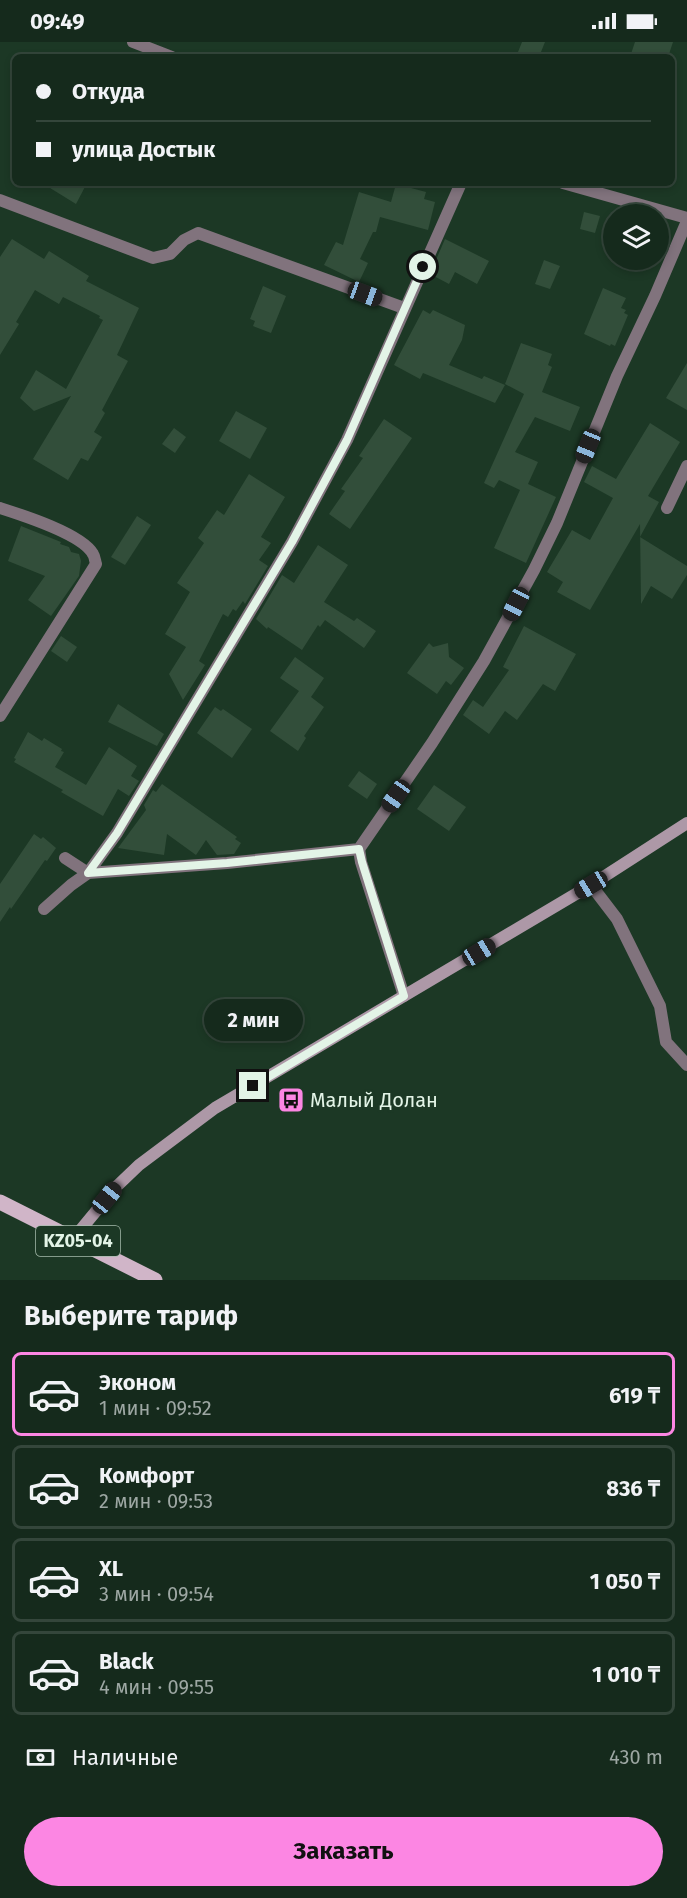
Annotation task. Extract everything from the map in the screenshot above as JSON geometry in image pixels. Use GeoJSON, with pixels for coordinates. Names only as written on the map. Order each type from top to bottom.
{"type":"FeatureCollection","features":[{"type":"Feature","properties":{"kind":"main road"},"geometry":{"type":"LineString","coordinates":[[73,1239],[116,1187],[139,1165],[215,1108],[591,885],[687,823]]}},
{"type":"Feature","properties":{"kind":"main road","name":"KZ05-04"},"geometry":{"type":"LineString","coordinates":[[0,1202],[155,1280]]}},
{"type":"Feature","properties":{"kind":"street"},"geometry":{"type":"LineString","coordinates":[[133,42],[164,54]]}},
{"type":"Feature","properties":{"kind":"street"},"geometry":{"type":"LineString","coordinates":[[44,909],[70,885],[88,873],[117,833],[292,542],[347,440],[460,186]]}},
{"type":"Feature","properties":{"kind":"street"},"geometry":{"type":"LineString","coordinates":[[404,996],[359,849],[438,734],[484,661],[529,580],[557,522],[617,376],[655,296],[687,219],[573,186]]}},
{"type":"Feature","properties":{"kind":"street"},"geometry":{"type":"LineString","coordinates":[[0,200],[153,258],[170,254],[184,240],[198,233],[404,308]]}},
{"type":"Feature","properties":{"kind":"street"},"geometry":{"type":"LineString","coordinates":[[667,508],[687,466]]}},
{"type":"Feature","properties":{"kind":"street"},"geometry":{"type":"LineString","coordinates":[[0,508],[46,524],[81,543],[93,554],[96,564],[0,716]]}},
{"type":"Feature","properties":{"kind":"street"},"geometry":{"type":"LineString","coordinates":[[65,858],[88,873],[227,863],[359,849]]}},
{"type":"Feature","properties":{"kind":"street"},"geometry":{"type":"LineString","coordinates":[[591,885],[617,920],[660,1006],[666,1042],[687,1065]]}},
{"type":"Feature","properties":{"kind":"building"},"geometry":{"type":"Polygon","coordinates":[[[522,42],[545,42],[540,54],[517,54],[522,42]]]}},
{"type":"Feature","properties":{"kind":"building"},"geometry":{"type":"Polygon","coordinates":[[[635,42],[673,42],[669,54],[631,54],[635,42]]]}},
{"type":"Feature","properties":{"kind":"building"},"geometry":{"type":"Polygon","coordinates":[[[47,186],[85,186],[76,204],[47,186]]]}},
{"type":"Feature","properties":{"kind":"building"},"geometry":{"type":"Polygon","coordinates":[[[395,186],[426,192],[424,199],[435,202],[428,230],[380,217],[376,232],[373,232],[360,259],[368,263],[359,282],[324,265],[336,242],[343,245],[359,192],[391,202],[395,186]]]}},
{"type":"Feature","properties":{"kind":"building"},"geometry":{"type":"Polygon","coordinates":[[[584,212],[600,216],[595,233],[580,229],[584,212]]]}},
{"type":"Feature","properties":{"kind":"building"},"geometry":{"type":"Polygon","coordinates":[[[12,239],[44,259],[49,251],[89,276],[86,281],[139,308],[117,355],[128,361],[102,410],[105,413],[94,432],[102,437],[88,461],[81,458],[68,480],[33,459],[71,396],[34,411],[20,398],[36,370],[66,389],[103,320],[99,318],[100,316],[63,297],[59,304],[35,290],[16,322],[19,324],[0,355],[0,257],[12,239]]]}},
{"type":"Feature","properties":{"kind":"building"},"geometry":{"type":"Polygon","coordinates":[[[445,239],[489,261],[477,284],[455,272],[449,284],[430,274],[445,239]]]}},
{"type":"Feature","properties":{"kind":"building"},"geometry":{"type":"Polygon","coordinates":[[[544,260],[560,266],[550,289],[535,284],[544,260]]]}},
{"type":"Feature","properties":{"kind":"building"},"geometry":{"type":"Polygon","coordinates":[[[263,286],[286,296],[271,333],[253,326],[255,321],[250,319],[263,286]]]}},
{"type":"Feature","properties":{"kind":"building"},"geometry":{"type":"Polygon","coordinates":[[[603,288],[626,298],[621,308],[626,310],[624,313],[628,315],[615,346],[611,344],[610,346],[584,334],[603,288]]]}},
{"type":"Feature","properties":{"kind":"building"},"geometry":{"type":"Polygon","coordinates":[[[423,310],[430,314],[433,310],[465,325],[462,340],[449,365],[482,379],[484,376],[505,385],[495,403],[423,373],[420,379],[394,365],[423,310]]]}},
{"type":"Feature","properties":{"kind":"building"},"geometry":{"type":"Polygon","coordinates":[[[521,343],[552,354],[548,365],[552,367],[542,392],[580,407],[570,431],[535,417],[515,452],[538,462],[528,484],[556,497],[526,563],[494,548],[520,490],[499,480],[494,488],[484,483],[524,394],[505,384],[521,343]]]}},
{"type":"Feature","properties":{"kind":"building"},"geometry":{"type":"Polygon","coordinates":[[[687,363],[687,410],[666,398],[687,363]]]}},
{"type":"Feature","properties":{"kind":"building"},"geometry":{"type":"Polygon","coordinates":[[[236,411],[267,428],[250,459],[219,441],[236,411]]]}},
{"type":"Feature","properties":{"kind":"building"},"geometry":{"type":"Polygon","coordinates":[[[384,419],[412,438],[350,529],[329,514],[345,491],[341,489],[363,458],[359,456],[384,419]]]}},
{"type":"Feature","properties":{"kind":"building"},"geometry":{"type":"Polygon","coordinates":[[[650,423],[680,442],[648,496],[659,502],[640,537],[640,524],[590,610],[557,592],[563,582],[547,572],[572,530],[590,540],[613,498],[584,482],[592,466],[616,479],[650,423]]]}},
{"type":"Feature","properties":{"kind":"building"},"geometry":{"type":"Polygon","coordinates":[[[174,428],[186,437],[175,453],[162,444],[174,428]]]}},
{"type":"Feature","properties":{"kind":"building"},"geometry":{"type":"Polygon","coordinates":[[[249,474],[285,497],[261,537],[271,543],[259,560],[268,566],[245,604],[243,601],[236,611],[233,609],[228,617],[223,614],[199,661],[205,665],[183,700],[169,674],[186,647],[165,634],[190,592],[177,583],[204,543],[198,538],[217,510],[224,515],[249,474]]]}},
{"type":"Feature","properties":{"kind":"building"},"geometry":{"type":"Polygon","coordinates":[[[137,516],[151,525],[125,565],[111,557],[137,516]]]}},
{"type":"Feature","properties":{"kind":"building"},"geometry":{"type":"Polygon","coordinates":[[[21,526],[61,542],[60,544],[69,547],[71,552],[79,554],[81,561],[79,576],[51,616],[28,600],[45,576],[8,561],[21,526]]]}},
{"type":"Feature","properties":{"kind":"building"},"geometry":{"type":"Polygon","coordinates":[[[640,537],[687,566],[687,575],[672,599],[651,586],[641,604],[640,537]]]}},
{"type":"Feature","properties":{"kind":"building"},"geometry":{"type":"Polygon","coordinates":[[[318,545],[348,565],[324,602],[354,621],[357,618],[376,631],[364,648],[325,620],[320,627],[318,625],[302,650],[268,627],[267,629],[256,619],[282,575],[294,583],[318,545]]]}},
{"type":"Feature","properties":{"kind":"building"},"geometry":{"type":"Polygon","coordinates":[[[524,626],[576,654],[555,691],[543,684],[517,720],[505,711],[489,734],[463,715],[473,700],[483,707],[509,670],[503,667],[524,626]]]}},
{"type":"Feature","properties":{"kind":"building"},"geometry":{"type":"Polygon","coordinates":[[[61,636],[77,647],[67,662],[51,651],[61,636]]]}},
{"type":"Feature","properties":{"kind":"building"},"geometry":{"type":"Polygon","coordinates":[[[429,643],[433,647],[448,643],[449,657],[464,668],[451,685],[446,681],[437,694],[407,673],[429,643]]]}},
{"type":"Feature","properties":{"kind":"building"},"geometry":{"type":"Polygon","coordinates":[[[295,657],[324,678],[311,697],[324,707],[304,736],[306,738],[298,751],[270,731],[299,691],[280,678],[295,657]]]}},
{"type":"Feature","properties":{"kind":"building"},"geometry":{"type":"Polygon","coordinates":[[[118,704],[164,734],[157,746],[108,722],[118,704]]]}},
{"type":"Feature","properties":{"kind":"building"},"geometry":{"type":"Polygon","coordinates":[[[215,707],[221,711],[223,709],[252,729],[232,758],[197,733],[215,707]]]}},
{"type":"Feature","properties":{"kind":"building"},"geometry":{"type":"Polygon","coordinates":[[[28,732],[62,749],[61,751],[64,752],[55,767],[86,785],[109,747],[137,766],[131,776],[139,781],[129,796],[118,789],[103,816],[14,762],[28,732]]]}},
{"type":"Feature","properties":{"kind":"building"},"geometry":{"type":"Polygon","coordinates":[[[359,771],[377,784],[367,799],[348,786],[359,771]]]}},
{"type":"Feature","properties":{"kind":"building"},"geometry":{"type":"Polygon","coordinates":[[[162,784],[237,837],[235,839],[241,843],[234,854],[217,855],[206,840],[196,855],[167,834],[164,855],[118,848],[146,810],[144,805],[153,790],[156,792],[162,784]]]}},
{"type":"Feature","properties":{"kind":"building"},"geometry":{"type":"Polygon","coordinates":[[[434,785],[466,807],[449,831],[417,809],[434,785]]]}},
{"type":"Feature","properties":{"kind":"building"},"geometry":{"type":"Polygon","coordinates":[[[34,834],[41,839],[43,837],[56,848],[0,922],[0,884],[34,834]]]}},
{"type":"Feature","properties":{"kind":"place","name":"Малый Долан"},"geometry":{"type":"Point","coordinates":[291,1100]}},
{"type":"Feature","properties":{"kind":"route"},"geometry":{"type":"LineString","coordinates":[[253,1086],[404,996],[359,849],[227,863],[88,873],[117,833],[292,542],[347,440],[423,267]]}}]}
